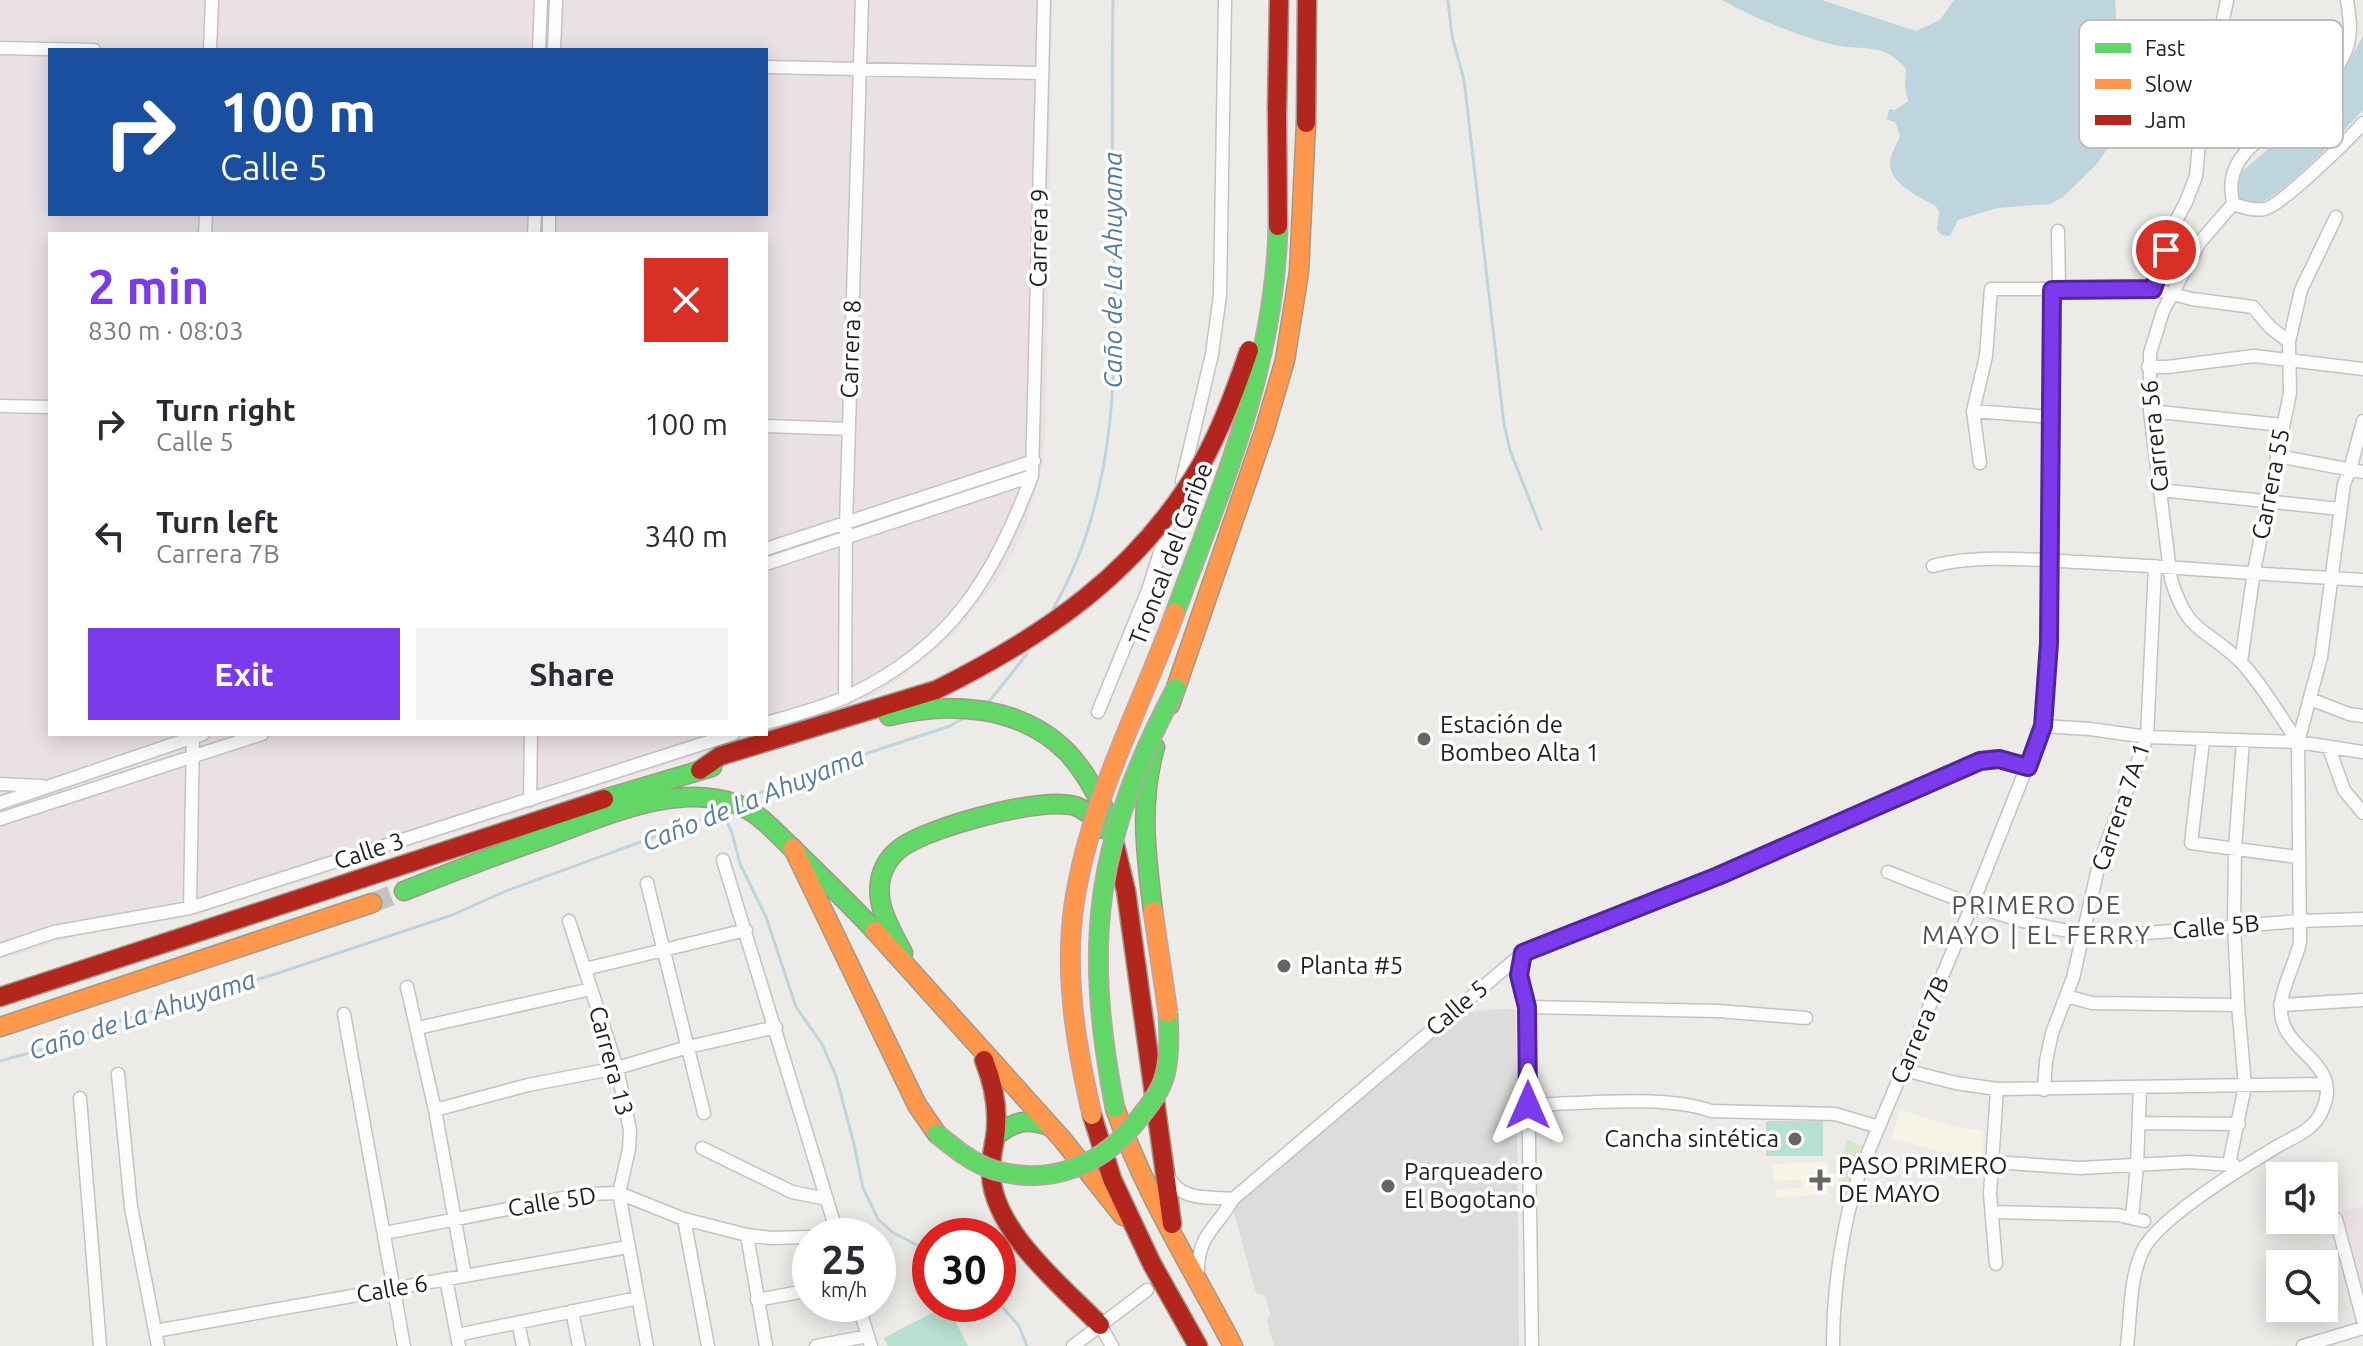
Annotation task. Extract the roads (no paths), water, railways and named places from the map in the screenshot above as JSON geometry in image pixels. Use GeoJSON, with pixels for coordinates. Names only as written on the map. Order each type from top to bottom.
{"type":"FeatureCollection","features":[{"type":"Feature","properties":{"kind":"main road","name":"Troncal del Caribe"},"geometry":{"type":"LineString","coordinates":[[1152,1264],[1112,1179],[1092,1115],[1074,1039],[1070,966],[1079,877],[1090,834],[1115,761],[1229,469],[1262,362],[1272,308],[1277,253],[1279,0]]}},
{"type":"Feature","properties":{"kind":"main road","name":"Troncal del Caribe"},"geometry":{"type":"LineString","coordinates":[[1233,1346],[1155,1208],[1122,1132],[1104,1062],[1096,978],[1097,918],[1115,823],[1130,778],[1176,688],[1268,422],[1283,368],[1295,313],[1305,177],[1307,0]]}},
{"type":"Feature","properties":{"kind":"main road"},"geometry":{"type":"LineString","coordinates":[[700,770],[720,756],[936,690],[981,668],[1027,642],[1094,594],[1150,538],[1204,462],[1236,391],[1259,310],[1267,253],[1269,184],[1277,110]]}},
{"type":"Feature","properties":{"kind":"main road"},"geometry":{"type":"LineString","coordinates":[[793,848],[917,1105],[937,1134],[957,1152],[993,1171],[1033,1177],[1060,1174],[1087,1165],[1112,1150],[1133,1130],[1158,1093],[1167,1064],[1168,1035],[1144,820],[1145,784],[1150,761],[1176,688]]}},
{"type":"Feature","properties":{"kind":"main road"},"geometry":{"type":"LineString","coordinates":[[0,997],[125,959],[409,861],[700,770],[907,711],[932,706],[957,706],[1000,714],[1034,728],[1061,746],[1092,785],[1107,813],[1126,891],[1160,1155],[1179,1251]]}},
{"type":"Feature","properties":{"kind":"main road"},"geometry":{"type":"LineString","coordinates":[[404,891],[633,806],[670,799],[712,798],[737,804],[758,816],[841,894],[1062,1139],[1127,1221],[1198,1346]]}},
{"type":"Feature","properties":{"kind":"main road"},"geometry":{"type":"LineString","coordinates":[[917,979],[885,918],[881,904],[880,882],[892,856],[908,842],[942,827],[1037,807],[1069,805],[1082,809],[1113,838]]}},
{"type":"Feature","properties":{"kind":"main road"},"geometry":{"type":"LineString","coordinates":[[0,1027],[372,903]]}},
{"type":"Feature","properties":{"kind":"main road"},"geometry":{"type":"LineString","coordinates":[[980,1050],[992,1077],[997,1106],[991,1182],[998,1208],[1015,1236],[1100,1325]]}},
{"type":"Feature","properties":{"kind":"main road"},"geometry":{"type":"LineString","coordinates":[[996,1136],[1020,1120],[1035,1120],[1049,1126]]}},
{"type":"Feature","properties":{"kind":"street"},"geometry":{"type":"LineString","coordinates":[[210,48],[212,0]]}},
{"type":"Feature","properties":{"kind":"street"},"geometry":{"type":"LineString","coordinates":[[539,48],[541,0]]}},
{"type":"Feature","properties":{"kind":"street"},"geometry":{"type":"LineString","coordinates":[[554,48],[556,0]]}},
{"type":"Feature","properties":{"kind":"street","name":"Carrera 8"},"geometry":{"type":"LineString","coordinates":[[845,698],[846,531],[862,0]]}},
{"type":"Feature","properties":{"kind":"street","name":"Carrera 9"},"geometry":{"type":"LineString","coordinates":[[1032,476],[1044,0]]}},
{"type":"Feature","properties":{"kind":"street"},"geometry":{"type":"LineString","coordinates":[[1100,708],[1148,590],[1167,532],[1212,354],[1220,295],[1225,0]]}},
{"type":"Feature","properties":{"kind":"street"},"geometry":{"type":"LineString","coordinates":[[2223,20],[2227,0]]}},
{"type":"Feature","properties":{"kind":"street"},"geometry":{"type":"LineString","coordinates":[[2343,55],[2348,43],[2350,20],[2347,0]]}},
{"type":"Feature","properties":{"kind":"street"},"geometry":{"type":"LineString","coordinates":[[0,48],[48,49]]}},
{"type":"Feature","properties":{"kind":"street"},"geometry":{"type":"LineString","coordinates":[[768,67],[1042,73]]}},
{"type":"Feature","properties":{"kind":"street"},"geometry":{"type":"LineString","coordinates":[[2343,144],[2363,123]]}},
{"type":"Feature","properties":{"kind":"street"},"geometry":{"type":"LineString","coordinates":[[2153,289],[2171,230],[2196,176],[2199,148]]}},
{"type":"Feature","properties":{"kind":"street"},"geometry":{"type":"LineString","coordinates":[[2248,148],[2237,163],[2231,180],[2233,204],[2252,210],[2267,209],[2340,148]]}},
{"type":"Feature","properties":{"kind":"street","name":"Carrera 56"},"geometry":{"type":"LineString","coordinates":[[2233,204],[2200,242],[2172,294],[2155,334],[2148,367],[2160,490],[2170,566],[2179,603],[2202,633],[2241,662]]}},
{"type":"Feature","properties":{"kind":"street","name":"Carrera 55"},"geometry":{"type":"LineString","coordinates":[[2241,662],[2254,571],[2290,393],[2289,342],[2301,290],[2336,217]]}},
{"type":"Feature","properties":{"kind":"street","name":"Carrera 7B"},"geometry":{"type":"LineString","coordinates":[[1833,1346],[1833,1323],[1851,1200],[2043,726],[2058,231]]}},
{"type":"Feature","properties":{"kind":"street"},"geometry":{"type":"LineString","coordinates":[[1980,463],[1973,411],[1986,356],[1990,291],[1994,289],[2153,289],[2192,299],[2253,307],[2270,327],[2289,342]]}},
{"type":"Feature","properties":{"kind":"street"},"geometry":{"type":"LineString","coordinates":[[2148,367],[2254,356],[2363,369]]}},
{"type":"Feature","properties":{"kind":"street"},"geometry":{"type":"LineString","coordinates":[[0,406],[48,407]]}},
{"type":"Feature","properties":{"kind":"street"},"geometry":{"type":"LineString","coordinates":[[1973,411],[2052,417]]}},
{"type":"Feature","properties":{"kind":"street"},"geometry":{"type":"LineString","coordinates":[[2150,411],[2282,425]]}},
{"type":"Feature","properties":{"kind":"street"},"geometry":{"type":"LineString","coordinates":[[2127,1346],[2132,1292],[2143,1250],[2154,1233],[2245,1167],[2306,1131],[2321,1115],[2325,1104],[2326,1084],[2320,1068],[2286,1029],[2280,1005],[2296,961],[2300,921],[2298,742],[2321,657],[2344,484],[2357,471],[2363,421]]}},
{"type":"Feature","properties":{"kind":"street"},"geometry":{"type":"LineString","coordinates":[[768,426],[849,429]]}},
{"type":"Feature","properties":{"kind":"street"},"geometry":{"type":"LineString","coordinates":[[2277,456],[2357,471]]}},
{"type":"Feature","properties":{"kind":"street"},"geometry":{"type":"LineString","coordinates":[[768,563],[1034,461]]}},
{"type":"Feature","properties":{"kind":"street"},"geometry":{"type":"LineString","coordinates":[[768,549],[846,531],[1032,476]]}},
{"type":"Feature","properties":{"kind":"street"},"geometry":{"type":"LineString","coordinates":[[768,722],[845,698],[882,679],[934,640],[965,607],[993,566],[1009,537],[1032,476]]}},
{"type":"Feature","properties":{"kind":"street"},"geometry":{"type":"LineString","coordinates":[[2160,490],[2340,509]]}},
{"type":"Feature","properties":{"kind":"street"},"geometry":{"type":"LineString","coordinates":[[1933,566],[1952,560],[2050,561],[2363,580]]}},
{"type":"Feature","properties":{"kind":"street","name":"Carrera 7A 1"},"geometry":{"type":"LineString","coordinates":[[2044,1090],[2052,1033],[2073,978],[2099,864],[2147,737],[2155,566]]}},
{"type":"Feature","properties":{"kind":"street"},"geometry":{"type":"LineString","coordinates":[[2241,662],[2298,742]]}},
{"type":"Feature","properties":{"kind":"street"},"geometry":{"type":"LineString","coordinates":[[2310,699],[2363,716]]}},
{"type":"Feature","properties":{"kind":"street"},"geometry":{"type":"LineString","coordinates":[[2043,726],[2203,741],[2298,742],[2363,752]]}},
{"type":"Feature","properties":{"kind":"street"},"geometry":{"type":"LineString","coordinates":[[0,803],[193,736]]}},
{"type":"Feature","properties":{"kind":"street"},"geometry":{"type":"LineString","coordinates":[[190,908],[196,736]]}},
{"type":"Feature","properties":{"kind":"street"},"geometry":{"type":"LineString","coordinates":[[0,819],[256,736]]}},
{"type":"Feature","properties":{"kind":"street"},"geometry":{"type":"LineString","coordinates":[[530,800],[531,736]]}},
{"type":"Feature","properties":{"kind":"street","name":"Calle 3"},"geometry":{"type":"LineString","coordinates":[[0,950],[54,932],[190,908],[727,736]]}},
{"type":"Feature","properties":{"kind":"street"},"geometry":{"type":"LineString","coordinates":[[2203,741],[2190,839],[2194,845],[2297,857]]}},
{"type":"Feature","properties":{"kind":"street"},"geometry":{"type":"LineString","coordinates":[[2229,1164],[2245,1086],[2234,925],[2235,848],[2243,741]]}},
{"type":"Feature","properties":{"kind":"street"},"geometry":{"type":"LineString","coordinates":[[2329,748],[2344,790],[2363,813]]}},
{"type":"Feature","properties":{"kind":"street","name":"Calle 5"},"geometry":{"type":"LineString","coordinates":[[1200,1285],[1198,1270],[1202,1240],[1233,1199],[1523,953],[1721,875],[1980,761],[1999,759],[2028,767]]}},
{"type":"Feature","properties":{"kind":"street"},"geometry":{"type":"LineString","coordinates":[[0,784],[49,787]]}},
{"type":"Feature","properties":{"kind":"street"},"geometry":{"type":"LineString","coordinates":[[723,860],[833,1218]]}},
{"type":"Feature","properties":{"kind":"street","name":"Calle 5B"},"geometry":{"type":"LineString","coordinates":[[1888,872],[2036,927],[2082,934],[2108,936],[2234,925],[2363,919]]}},
{"type":"Feature","properties":{"kind":"street"},"geometry":{"type":"LineString","coordinates":[[647,883],[704,1113]]}},
{"type":"Feature","properties":{"kind":"street","name":"Carrera 13"},"geometry":{"type":"LineString","coordinates":[[569,921],[617,1068],[630,1130],[619,1193],[647,1346]]}},
{"type":"Feature","properties":{"kind":"street"},"geometry":{"type":"LineString","coordinates":[[585,969],[746,930]]}},
{"type":"Feature","properties":{"kind":"street"},"geometry":{"type":"LineString","coordinates":[[1523,953],[1519,975],[1527,1007],[1532,1346]]}},
{"type":"Feature","properties":{"kind":"street"},"geometry":{"type":"LineString","coordinates":[[407,987],[435,1110],[465,1276]]}},
{"type":"Feature","properties":{"kind":"street"},"geometry":{"type":"LineString","coordinates":[[418,1028],[591,989]]}},
{"type":"Feature","properties":{"kind":"street"},"geometry":{"type":"LineString","coordinates":[[2066,996],[2092,1003],[2238,1005]]}},
{"type":"Feature","properties":{"kind":"street"},"geometry":{"type":"LineString","coordinates":[[2280,1005],[2363,1000]]}},
{"type":"Feature","properties":{"kind":"street"},"geometry":{"type":"LineString","coordinates":[[1527,1007],[1718,1011],[1806,1018]]}},
{"type":"Feature","properties":{"kind":"street"},"geometry":{"type":"LineString","coordinates":[[344,1014],[404,1346]]}},
{"type":"Feature","properties":{"kind":"street"},"geometry":{"type":"LineString","coordinates":[[435,1110],[776,1027]]}},
{"type":"Feature","properties":{"kind":"street"},"geometry":{"type":"LineString","coordinates":[[1904,1070],[1997,1089],[2326,1084]]}},
{"type":"Feature","properties":{"kind":"street"},"geometry":{"type":"LineString","coordinates":[[118,1074],[138,1257],[158,1346]]}},
{"type":"Feature","properties":{"kind":"street"},"geometry":{"type":"LineString","coordinates":[[1992,1212],[2118,1215],[2138,1220],[2140,1088]]}},
{"type":"Feature","properties":{"kind":"street"},"geometry":{"type":"LineString","coordinates":[[1996,1264],[1990,1194],[1997,1089]]}},
{"type":"Feature","properties":{"kind":"street"},"geometry":{"type":"LineString","coordinates":[[80,1098],[100,1346]]}},
{"type":"Feature","properties":{"kind":"street"},"geometry":{"type":"LineString","coordinates":[[1528,1105],[1670,1103],[1695,1105],[1711,1111],[1835,1114],[1879,1127]]}},
{"type":"Feature","properties":{"kind":"street"},"geometry":{"type":"LineString","coordinates":[[2139,1123],[2239,1124]]}},
{"type":"Feature","properties":{"kind":"street"},"geometry":{"type":"LineString","coordinates":[[702,1148],[792,1192],[827,1199]]}},
{"type":"Feature","properties":{"kind":"street"},"geometry":{"type":"LineString","coordinates":[[1160,1155],[1169,1179],[1179,1190],[1208,1200],[1233,1199]]}},
{"type":"Feature","properties":{"kind":"street"},"geometry":{"type":"LineString","coordinates":[[1994,1162],[2080,1168],[2189,1162],[2245,1167]]}},
{"type":"Feature","properties":{"kind":"street","name":"Calle 5D"},"geometry":{"type":"LineString","coordinates":[[385,1233],[584,1194],[619,1193],[684,1219],[747,1235],[792,1237]]}},
{"type":"Feature","properties":{"kind":"street"},"geometry":{"type":"LineString","coordinates":[[684,1219],[708,1346]]}},
{"type":"Feature","properties":{"kind":"street"},"geometry":{"type":"LineString","coordinates":[[2338,1226],[2363,1320]]}},
{"type":"Feature","properties":{"kind":"street"},"geometry":{"type":"LineString","coordinates":[[747,1235],[766,1346]]}},
{"type":"Feature","properties":{"kind":"street","name":"Calle 6"},"geometry":{"type":"LineString","coordinates":[[155,1331],[628,1247]]}},
{"type":"Feature","properties":{"kind":"street"},"geometry":{"type":"LineString","coordinates":[[446,1279],[458,1340],[518,1322],[638,1298]]}},
{"type":"Feature","properties":{"kind":"street"},"geometry":{"type":"LineString","coordinates":[[1073,1346],[1147,1290]]}},
{"type":"Feature","properties":{"kind":"street"},"geometry":{"type":"LineString","coordinates":[[757,1300],[792,1293]]}},
{"type":"Feature","properties":{"kind":"street"},"geometry":{"type":"LineString","coordinates":[[572,1311],[579,1346]]}},
{"type":"Feature","properties":{"kind":"street"},"geometry":{"type":"LineString","coordinates":[[518,1322],[523,1346]]}},
{"type":"Feature","properties":{"kind":"street"},"geometry":{"type":"LineString","coordinates":[[1100,1325],[1112,1346]]}},
{"type":"Feature","properties":{"kind":"street"},"geometry":{"type":"LineString","coordinates":[[2303,1346],[2363,1328]]}},
{"type":"Feature","properties":{"kind":"street"},"geometry":{"type":"LineString","coordinates":[[816,1346],[869,1341]]}},
{"type":"Feature","properties":{"kind":"water"},"geometry":{"type":"Polygon","coordinates":[[[1722,0],[1822,0],[1916,31],[1940,20],[1954,0],[2115,0],[2116,20],[2079,20],[2079,148],[2108,148],[2096,165],[2063,197],[2050,204],[1997,208],[1958,220],[1950,236],[1942,235],[1937,230],[1939,212],[1936,206],[1906,189],[1890,169],[1900,136],[1895,122],[1887,120],[1889,109],[1895,110],[1908,101],[1906,69],[1879,50],[1837,46],[1760,19],[1722,0]]]}},
{"type":"Feature","properties":{"kind":"water"},"geometry":{"type":"Polygon","coordinates":[[[2363,36],[2363,110],[2343,132],[2343,68],[2363,36]]]}},
{"type":"Feature","properties":{"kind":"water"},"geometry":{"type":"Polygon","coordinates":[[[2268,148],[2326,148],[2281,190],[2258,203],[2239,198],[2237,184],[2240,173],[2268,148]]]}},
{"type":"Feature","properties":{"kind":"waterway","name":"Caño de La Ahuyama"},"geometry":{"type":"LineString","coordinates":[[1053,609],[1076,563],[1092,515],[1104,466],[1110,416],[1115,315],[1113,0]]}},
{"type":"Feature","properties":{"kind":"waterway"},"geometry":{"type":"LineString","coordinates":[[1448,0],[1452,36],[1464,80],[1504,424],[1510,450],[1541,529]]}},
{"type":"Feature","properties":{"kind":"waterway","name":"Caño de La Ahuyama"},"geometry":{"type":"LineString","coordinates":[[987,704],[1027,654]]}},
{"type":"Feature","properties":{"kind":"waterway","name":"Caño de La Ahuyama"},"geometry":{"type":"LineString","coordinates":[[746,799],[792,778],[950,726],[967,716]]}},
{"type":"Feature","properties":{"kind":"waterway","name":"Caño de La Ahuyama"},"geometry":{"type":"LineString","coordinates":[[0,1061],[452,915],[506,891],[726,811]]}},
{"type":"Feature","properties":{"kind":"waterway"},"geometry":{"type":"LineString","coordinates":[[723,813],[740,864],[766,917],[796,1007],[822,1044],[836,1076],[863,1188],[878,1219],[892,1232],[912,1243]]}},
{"type":"Feature","properties":{"kind":"waterway"},"geometry":{"type":"LineString","coordinates":[[1016,1322],[1027,1346]]}},
{"type":"Feature","properties":{"kind":"tunnel"},"geometry":{"type":"LineString","coordinates":[[372,903],[404,891]]}},
{"type":"Feature","properties":{"kind":"place","name":"Estación de Bombeo Alta 1"},"geometry":{"type":"Point","coordinates":[1424,739]}},
{"type":"Feature","properties":{"kind":"place","name":"Planta #5"},"geometry":{"type":"Point","coordinates":[1284,966]}},
{"type":"Feature","properties":{"kind":"place","name":"Cancha sintética"},"geometry":{"type":"Point","coordinates":[1795,1139]}},
{"type":"Feature","properties":{"kind":"place","name":"PASO PRIMERO DE MAYO"},"geometry":{"type":"Point","coordinates":[1820,1180]}},
{"type":"Feature","properties":{"kind":"place","name":"Parqueadero El Bogotano"},"geometry":{"type":"Point","coordinates":[1388,1186]}},
{"type":"Feature","properties":{"kind":"district","name":"PRIMERO DE MAYO | EL FERRY"},"geometry":{"type":"Point","coordinates":[2037,920]}}]}
